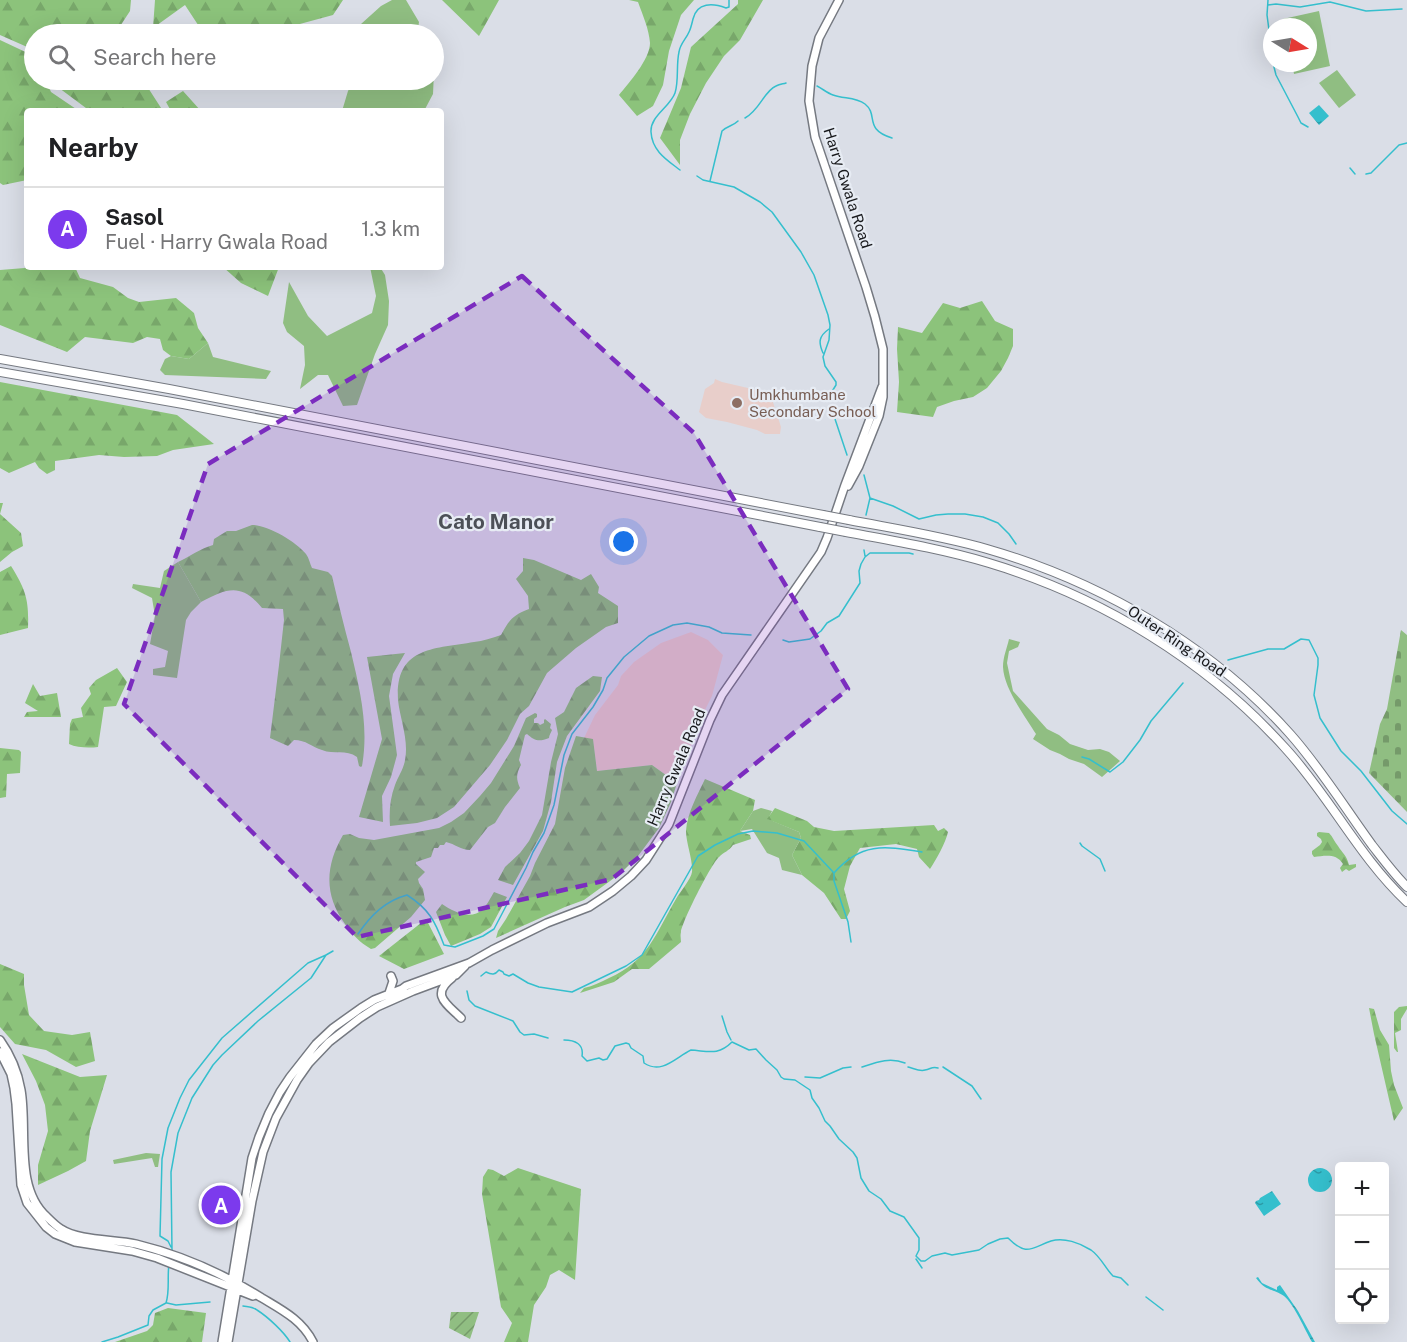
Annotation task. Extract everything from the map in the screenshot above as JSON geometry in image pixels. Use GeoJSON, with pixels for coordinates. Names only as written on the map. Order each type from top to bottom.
{"type":"FeatureCollection","features":[{"type":"Feature","properties":{"kind":"highway"},"geometry":{"type":"LineString","coordinates":[[0,358],[961,542],[1061,575],[1164,629],[1239,684],[1290,734],[1320,769],[1357,824],[1404,884]]}},
{"type":"Feature","properties":{"kind":"highway","name":"Outer Ring Road"},"geometry":{"type":"LineString","coordinates":[[0,372],[183,404],[952,553],[1023,575],[1089,602],[1140,630],[1220,684],[1257,717],[1280,742],[1303,769],[1370,862],[1407,902]]}},
{"type":"Feature","properties":{"kind":"main road","name":"Harry Gwala Road"},"geometry":{"type":"LineString","coordinates":[[837,507],[863,458],[883,397],[883,349],[875,317],[815,137],[809,101],[812,66],[819,38],[839,0]]}},
{"type":"Feature","properties":{"kind":"main road","name":"Harry Gwala Road"},"geometry":{"type":"LineString","coordinates":[[234,1286],[234,1262],[252,1158],[262,1127],[280,1092],[316,1044],[333,1028],[374,1000],[469,963],[546,923],[589,907],[613,891],[646,860],[669,824],[722,695],[821,552],[882,387]]}},
{"type":"Feature","properties":{"kind":"main road"},"geometry":{"type":"LineString","coordinates":[[883,397],[886,418]]}},
{"type":"Feature","properties":{"kind":"main road","name":"Harry Gwala Road"},"geometry":{"type":"LineString","coordinates":[[234,1286],[263,1152],[276,1118],[309,1063],[329,1042],[377,1007],[456,975],[469,963]]}},
{"type":"Feature","properties":{"kind":"main road"},"geometry":{"type":"LineString","coordinates":[[456,975],[443,986],[440,992],[443,999],[461,1018]]}},
{"type":"Feature","properties":{"kind":"main road"},"geometry":{"type":"LineString","coordinates":[[389,993],[393,981],[391,976]]}},
{"type":"Feature","properties":{"kind":"main road"},"geometry":{"type":"LineString","coordinates":[[0,1040],[9,1056],[21,1088],[26,1177],[29,1189],[34,1203],[45,1215],[62,1230],[78,1236],[132,1243],[177,1256],[215,1272],[234,1286],[264,1299]]}},
{"type":"Feature","properties":{"kind":"main road"},"geometry":{"type":"LineString","coordinates":[[0,1052],[11,1074],[14,1088],[20,1177],[24,1194],[33,1211],[46,1227],[55,1234],[75,1242],[132,1251],[176,1265],[215,1282],[234,1286],[284,1310],[306,1331],[313,1342]]}},
{"type":"Feature","properties":{"kind":"main road"},"geometry":{"type":"LineString","coordinates":[[215,1272],[228,1269],[234,1262]]}},
{"type":"Feature","properties":{"kind":"main road"},"geometry":{"type":"LineString","coordinates":[[215,1282],[232,1300]]}},
{"type":"Feature","properties":{"kind":"main road"},"geometry":{"type":"LineString","coordinates":[[228,1342],[234,1286]]}},
{"type":"Feature","properties":{"kind":"main road"},"geometry":{"type":"LineString","coordinates":[[232,1300],[253,1296]]}},
{"type":"Feature","properties":{"kind":"main road"},"geometry":{"type":"LineString","coordinates":[[222,1342],[232,1300]]}},
{"type":"Feature","properties":{"kind":"highlighted area"},"geometry":{"type":"Polygon","coordinates":[[[522,276],[694,433],[848,689],[612,879],[357,937],[124,704],[208,464],[522,276]]]}},
{"type":"Feature","properties":{"kind":"shaded area","name":"Umkhumbane Secondary School"},"geometry":{"type":"Polygon","coordinates":[[[715,379],[770,393],[781,427],[780,434],[765,434],[706,418],[699,412],[705,389],[714,383],[715,379]]]}},
{"type":"Feature","properties":{"kind":"shaded area"},"geometry":{"type":"Polygon","coordinates":[[[691,632],[708,640],[723,655],[712,696],[677,783],[652,765],[597,771],[593,740],[584,738],[595,715],[618,685],[621,676],[634,662],[661,643],[691,632]]]}},
{"type":"Feature","properties":{"kind":"green space"},"geometry":{"type":"Polygon","coordinates":[[[0,0],[131,0],[130,11],[122,24],[24,24],[24,46],[0,35],[0,0]]]}},
{"type":"Feature","properties":{"kind":"green space"},"geometry":{"type":"Polygon","coordinates":[[[155,0],[343,0],[333,15],[300,24],[197,24],[185,5],[159,24],[153,24],[155,0]]]}},
{"type":"Feature","properties":{"kind":"green space"},"geometry":{"type":"Polygon","coordinates":[[[392,0],[406,0],[419,24],[361,24],[381,6],[392,0]]]}},
{"type":"Feature","properties":{"kind":"green space"},"geometry":{"type":"Polygon","coordinates":[[[442,0],[499,0],[479,36],[442,0]]]}},
{"type":"Feature","properties":{"kind":"green space"},"geometry":{"type":"Polygon","coordinates":[[[629,0],[694,0],[681,15],[669,51],[663,85],[653,106],[637,116],[619,95],[643,63],[650,43],[638,2],[629,0]]]}},
{"type":"Feature","properties":{"kind":"green space"},"geometry":{"type":"Polygon","coordinates":[[[738,0],[763,0],[740,40],[724,56],[706,83],[690,114],[680,140],[680,165],[660,138],[681,88],[691,47],[738,4],[738,0]]]}},
{"type":"Feature","properties":{"kind":"green space"},"geometry":{"type":"Polygon","coordinates":[[[1319,11],[1330,66],[1317,69],[1317,18],[1288,18],[1319,11]]]}},
{"type":"Feature","properties":{"kind":"green space"},"geometry":{"type":"Polygon","coordinates":[[[0,40],[24,51],[24,90],[50,90],[75,108],[24,108],[24,181],[3,185],[0,183],[0,40]]]}},
{"type":"Feature","properties":{"kind":"green space"},"geometry":{"type":"Polygon","coordinates":[[[1337,70],[1356,95],[1339,108],[1319,83],[1337,70]]]}},
{"type":"Feature","properties":{"kind":"green space"},"geometry":{"type":"Polygon","coordinates":[[[62,90],[149,90],[161,108],[86,108],[62,90]]]}},
{"type":"Feature","properties":{"kind":"green space"},"geometry":{"type":"Polygon","coordinates":[[[433,90],[426,108],[343,108],[348,91],[433,90]]]}},
{"type":"Feature","properties":{"kind":"green space"},"geometry":{"type":"Polygon","coordinates":[[[183,91],[198,108],[169,108],[166,102],[183,91]]]}},
{"type":"Feature","properties":{"kind":"green space"},"geometry":{"type":"Polygon","coordinates":[[[24,268],[24,270],[76,270],[80,278],[113,287],[128,298],[139,302],[176,298],[194,313],[198,328],[208,343],[189,359],[171,356],[163,350],[160,339],[147,337],[133,343],[85,337],[67,352],[0,325],[0,270],[24,268]]]}},
{"type":"Feature","properties":{"kind":"green space"},"geometry":{"type":"Polygon","coordinates":[[[226,270],[278,270],[268,296],[241,283],[226,270]]]}},
{"type":"Feature","properties":{"kind":"green space"},"geometry":{"type":"Polygon","coordinates":[[[371,270],[382,270],[385,275],[389,301],[388,325],[357,405],[343,406],[328,375],[318,375],[300,389],[305,365],[304,346],[287,332],[283,323],[289,282],[308,316],[327,336],[372,313],[376,296],[371,270]]]}},
{"type":"Feature","properties":{"kind":"green space"},"geometry":{"type":"Polygon","coordinates":[[[982,301],[995,321],[1013,329],[1013,346],[1001,371],[987,388],[973,397],[937,407],[933,417],[897,412],[898,327],[922,333],[943,303],[960,308],[982,301]]]}},
{"type":"Feature","properties":{"kind":"green space"},"geometry":{"type":"Polygon","coordinates":[[[208,343],[213,357],[271,371],[266,379],[165,375],[160,370],[165,359],[171,356],[189,359],[208,343]]]}},
{"type":"Feature","properties":{"kind":"green space"},"geometry":{"type":"Polygon","coordinates":[[[0,382],[177,415],[214,444],[173,450],[157,456],[99,455],[55,461],[55,470],[47,474],[35,462],[9,473],[0,468],[0,382]]]}},
{"type":"Feature","properties":{"kind":"green space"},"geometry":{"type":"Polygon","coordinates":[[[0,514],[21,533],[23,546],[0,562],[0,514]]]}},
{"type":"Feature","properties":{"kind":"green space"},"geometry":{"type":"Polygon","coordinates":[[[252,525],[266,528],[289,540],[306,554],[312,568],[328,572],[332,576],[360,694],[364,723],[364,751],[361,767],[357,757],[349,753],[318,749],[298,740],[294,740],[288,746],[270,738],[284,620],[283,609],[262,608],[241,591],[234,590],[201,602],[178,562],[213,545],[214,539],[227,531],[236,531],[252,525]]]}},
{"type":"Feature","properties":{"kind":"green space"},"geometry":{"type":"Polygon","coordinates":[[[523,558],[534,560],[581,580],[591,574],[599,587],[598,593],[618,606],[618,623],[606,627],[576,648],[547,673],[529,706],[520,714],[507,740],[490,765],[454,807],[437,818],[390,826],[392,795],[406,752],[398,700],[399,682],[403,669],[420,653],[501,635],[512,619],[529,609],[528,596],[516,579],[523,571],[523,558]]]}},
{"type":"Feature","properties":{"kind":"green space"},"geometry":{"type":"Polygon","coordinates":[[[178,562],[201,602],[186,620],[177,678],[153,675],[153,669],[165,667],[168,651],[150,644],[155,616],[152,598],[132,588],[133,584],[160,588],[164,571],[178,562]]]}},
{"type":"Feature","properties":{"kind":"green space"},"geometry":{"type":"Polygon","coordinates":[[[11,566],[26,595],[28,628],[0,635],[0,572],[11,566]]]}},
{"type":"Feature","properties":{"kind":"green space"},"geometry":{"type":"Polygon","coordinates":[[[1401,630],[1407,635],[1407,812],[1369,773],[1380,724],[1387,709],[1401,630]]]}},
{"type":"Feature","properties":{"kind":"green space"},"geometry":{"type":"Polygon","coordinates":[[[1009,639],[1020,642],[1018,647],[1009,651],[1007,663],[1013,691],[1047,729],[1070,744],[1088,750],[1100,749],[1109,752],[1120,761],[1102,777],[1084,764],[1050,750],[1033,739],[1036,734],[1016,702],[1004,675],[1003,663],[1009,639]]]}},
{"type":"Feature","properties":{"kind":"green space"},"geometry":{"type":"Polygon","coordinates":[[[405,653],[393,674],[389,696],[397,755],[391,777],[382,796],[383,822],[359,817],[382,739],[367,657],[405,653]]]}},
{"type":"Feature","properties":{"kind":"green space"},"geometry":{"type":"Polygon","coordinates":[[[117,668],[127,682],[116,706],[104,707],[98,747],[87,748],[69,744],[70,724],[72,719],[83,717],[81,708],[91,694],[89,688],[96,680],[117,668]]]}},
{"type":"Feature","properties":{"kind":"green space"},"geometry":{"type":"Polygon","coordinates":[[[593,676],[602,677],[600,691],[567,736],[557,762],[551,802],[543,831],[513,885],[498,880],[505,867],[529,841],[542,815],[558,734],[555,718],[564,712],[576,688],[593,676]]]}},
{"type":"Feature","properties":{"kind":"green space"},"geometry":{"type":"Polygon","coordinates":[[[33,684],[40,696],[57,693],[61,717],[24,717],[27,712],[38,711],[25,703],[33,684]]]}},
{"type":"Feature","properties":{"kind":"green space"},"geometry":{"type":"Polygon","coordinates":[[[535,713],[537,717],[534,723],[540,725],[545,719],[551,724],[552,730],[549,738],[542,740],[525,735],[519,760],[521,765],[517,776],[520,788],[495,823],[488,827],[470,850],[446,842],[434,848],[431,857],[416,862],[425,872],[418,879],[425,900],[411,917],[375,948],[371,949],[363,944],[351,932],[338,913],[330,891],[330,869],[343,835],[350,834],[374,840],[439,828],[451,822],[464,813],[491,783],[514,746],[526,718],[535,713]]]}},
{"type":"Feature","properties":{"kind":"green space"},"geometry":{"type":"Polygon","coordinates":[[[576,736],[593,739],[597,771],[652,765],[677,783],[671,802],[659,828],[638,856],[621,873],[584,900],[496,938],[555,824],[565,768],[576,736]]]}},
{"type":"Feature","properties":{"kind":"green space"},"geometry":{"type":"Polygon","coordinates":[[[0,748],[21,752],[20,773],[7,774],[6,797],[0,798],[0,748]]]}},
{"type":"Feature","properties":{"kind":"green space"},"geometry":{"type":"Polygon","coordinates":[[[705,779],[755,800],[753,811],[740,831],[750,835],[751,839],[733,845],[715,862],[686,917],[681,932],[681,942],[649,969],[632,969],[614,982],[580,993],[584,988],[622,971],[642,954],[650,945],[688,882],[692,867],[686,836],[688,817],[705,779]]]}},
{"type":"Feature","properties":{"kind":"green space"},"geometry":{"type":"Polygon","coordinates":[[[761,808],[772,811],[768,819],[799,832],[801,838],[792,855],[802,875],[782,870],[779,858],[767,853],[752,829],[740,831],[753,811],[761,808]]]}},
{"type":"Feature","properties":{"kind":"green space"},"geometry":{"type":"Polygon","coordinates":[[[775,808],[807,821],[814,827],[834,831],[934,825],[938,831],[944,828],[948,832],[930,869],[919,857],[917,849],[896,844],[860,848],[850,866],[844,889],[850,911],[846,919],[841,919],[824,893],[802,875],[792,855],[801,838],[799,832],[767,819],[775,808]]]}},
{"type":"Feature","properties":{"kind":"green space"},"geometry":{"type":"Polygon","coordinates":[[[1319,832],[1329,833],[1346,856],[1349,865],[1356,864],[1356,867],[1342,872],[1340,868],[1343,864],[1337,858],[1314,857],[1312,851],[1322,842],[1317,836],[1319,832]]]}},
{"type":"Feature","properties":{"kind":"green space"},"geometry":{"type":"Polygon","coordinates":[[[494,892],[507,897],[491,927],[451,946],[436,912],[442,904],[463,914],[478,913],[494,892]]]}},
{"type":"Feature","properties":{"kind":"green space"},"geometry":{"type":"Polygon","coordinates":[[[426,919],[444,954],[404,969],[379,956],[426,919]]]}},
{"type":"Feature","properties":{"kind":"green space"},"geometry":{"type":"Polygon","coordinates":[[[0,964],[24,974],[29,1015],[44,1031],[72,1035],[90,1032],[95,1061],[76,1067],[46,1050],[15,1044],[0,1027],[0,964]]]}},
{"type":"Feature","properties":{"kind":"green space"},"geometry":{"type":"Polygon","coordinates":[[[1407,1006],[1401,1019],[1401,1030],[1395,1033],[1397,1052],[1394,1048],[1394,1012],[1399,1007],[1407,1006]]]}},
{"type":"Feature","properties":{"kind":"green space"},"geometry":{"type":"Polygon","coordinates":[[[1369,1008],[1374,1009],[1380,1030],[1389,1045],[1394,1085],[1403,1108],[1394,1121],[1374,1034],[1369,1008]]]}},
{"type":"Feature","properties":{"kind":"green space"},"geometry":{"type":"Polygon","coordinates":[[[22,1054],[80,1077],[107,1075],[90,1131],[86,1161],[38,1185],[38,1165],[48,1131],[45,1105],[22,1054]]]}},
{"type":"Feature","properties":{"kind":"green space"},"geometry":{"type":"Polygon","coordinates":[[[146,1153],[160,1154],[158,1167],[155,1167],[152,1158],[114,1164],[113,1160],[146,1153]]]}},
{"type":"Feature","properties":{"kind":"green space"},"geometry":{"type":"Polygon","coordinates":[[[518,1168],[581,1189],[575,1280],[559,1270],[550,1275],[546,1287],[534,1305],[528,1342],[504,1342],[512,1323],[501,1307],[482,1194],[483,1177],[488,1169],[504,1176],[518,1168]]]}},
{"type":"Feature","properties":{"kind":"green space"},"geometry":{"type":"Polygon","coordinates":[[[168,1308],[206,1313],[202,1342],[115,1342],[147,1331],[153,1325],[155,1313],[168,1308]]]}},
{"type":"Feature","properties":{"kind":"green space"},"geometry":{"type":"Polygon","coordinates":[[[451,1312],[479,1312],[470,1339],[449,1328],[451,1312]]]}},
{"type":"Feature","properties":{"kind":"water"},"geometry":{"type":"Polygon","coordinates":[[[1319,105],[1329,116],[1319,125],[1309,113],[1319,105]]]}},
{"type":"Feature","properties":{"kind":"water"},"geometry":{"type":"Polygon","coordinates":[[[1320,1168],[1329,1171],[1332,1180],[1329,1189],[1320,1192],[1311,1189],[1308,1180],[1311,1171],[1320,1168]]]}},
{"type":"Feature","properties":{"kind":"water"},"geometry":{"type":"Polygon","coordinates":[[[1272,1191],[1281,1204],[1264,1216],[1255,1203],[1272,1191]]]}},
{"type":"Feature","properties":{"kind":"water"},"geometry":{"type":"Polygon","coordinates":[[[1258,1277],[1262,1283],[1277,1290],[1280,1285],[1315,1342],[1312,1342],[1288,1300],[1263,1286],[1256,1278],[1258,1277]]]}},
{"type":"Feature","properties":{"kind":"waterway"},"geometry":{"type":"LineString","coordinates":[[680,170],[657,150],[652,139],[652,126],[675,93],[680,49],[690,30],[695,13],[706,5],[729,7],[729,0]]}},
{"type":"Feature","properties":{"kind":"waterway"},"geometry":{"type":"LineString","coordinates":[[1267,18],[1268,0]]}},
{"type":"Feature","properties":{"kind":"waterway"},"geometry":{"type":"LineString","coordinates":[[1268,5],[1300,7],[1330,2],[1366,11],[1402,9]]}},
{"type":"Feature","properties":{"kind":"waterway"},"geometry":{"type":"LineString","coordinates":[[1275,72],[1301,123],[1308,127]]}},
{"type":"Feature","properties":{"kind":"waterway"},"geometry":{"type":"LineString","coordinates":[[745,118],[772,88],[786,83]]}},
{"type":"Feature","properties":{"kind":"waterway"},"geometry":{"type":"LineString","coordinates":[[817,86],[833,95],[865,104],[869,108],[874,126],[892,138]]}},
{"type":"Feature","properties":{"kind":"waterway"},"geometry":{"type":"LineString","coordinates":[[710,181],[722,131],[738,121]]}},
{"type":"Feature","properties":{"kind":"waterway"},"geometry":{"type":"LineString","coordinates":[[1366,174],[1371,173],[1399,145],[1407,143]]}},
{"type":"Feature","properties":{"kind":"waterway"},"geometry":{"type":"LineString","coordinates":[[1350,168],[1355,174]]}},
{"type":"Feature","properties":{"kind":"waterway"},"geometry":{"type":"LineString","coordinates":[[697,176],[703,180],[734,187],[760,202],[772,212],[801,252],[814,275],[828,315],[829,340],[823,357],[825,366],[836,382],[831,393]]}},
{"type":"Feature","properties":{"kind":"waterway"},"geometry":{"type":"LineString","coordinates":[[823,353],[820,340],[829,329]]}},
{"type":"Feature","properties":{"kind":"waterway"},"geometry":{"type":"LineString","coordinates":[[833,413],[847,455]]}},
{"type":"Feature","properties":{"kind":"waterway"},"geometry":{"type":"LineString","coordinates":[[864,475],[870,498],[866,515]]}},
{"type":"Feature","properties":{"kind":"waterway"},"geometry":{"type":"LineString","coordinates":[[870,498],[919,519],[948,514],[983,517],[998,523],[1016,544]]}},
{"type":"Feature","properties":{"kind":"waterway"},"geometry":{"type":"LineString","coordinates":[[864,550],[865,556]]}},
{"type":"Feature","properties":{"kind":"waterway"},"geometry":{"type":"LineString","coordinates":[[783,640],[789,642],[810,639],[827,623],[839,616],[860,583],[861,564],[870,553],[913,554]]}},
{"type":"Feature","properties":{"kind":"waterway"},"geometry":{"type":"LineString","coordinates":[[358,934],[379,910],[407,895],[421,905],[430,916],[444,945],[455,947],[494,929],[544,833],[554,805],[564,755],[572,734],[593,707],[607,678],[624,657],[649,636],[673,625],[687,623],[709,627],[722,633],[751,635]]}},
{"type":"Feature","properties":{"kind":"waterway"},"geometry":{"type":"LineString","coordinates":[[1228,660],[1268,649],[1284,649],[1301,639],[1309,640],[1318,658],[1314,695],[1320,718],[1341,751],[1361,771],[1392,811],[1407,824]]}},
{"type":"Feature","properties":{"kind":"waterway"},"geometry":{"type":"LineString","coordinates":[[1082,757],[1110,772],[1123,762],[1151,721],[1183,683]]}},
{"type":"Feature","properties":{"kind":"waterway"},"geometry":{"type":"LineString","coordinates":[[481,976],[486,972],[493,974],[499,970],[539,987],[572,992],[626,966],[642,955],[698,856],[738,834],[753,831],[777,833],[804,841],[834,873],[844,863],[864,851],[896,848],[922,852]]}},
{"type":"Feature","properties":{"kind":"waterway"},"geometry":{"type":"LineString","coordinates":[[1080,843],[1100,859],[1105,871]]}},
{"type":"Feature","properties":{"kind":"waterway"},"geometry":{"type":"LineString","coordinates":[[834,874],[834,881],[848,922],[851,942]]}},
{"type":"Feature","properties":{"kind":"waterway"},"geometry":{"type":"LineString","coordinates":[[172,1251],[171,1172],[178,1133],[192,1098],[222,1055],[258,1021],[311,978],[326,955],[333,951]]}},
{"type":"Feature","properties":{"kind":"waterway"},"geometry":{"type":"LineString","coordinates":[[171,1247],[168,1241],[160,1236],[162,1159],[168,1128],[189,1080],[222,1038],[308,963],[326,955]]}},
{"type":"Feature","properties":{"kind":"waterway"},"geometry":{"type":"LineString","coordinates":[[467,991],[469,1000],[475,1006],[513,1021],[524,1035],[534,1034],[548,1038]]}},
{"type":"Feature","properties":{"kind":"waterway"},"geometry":{"type":"LineString","coordinates":[[722,1016],[731,1040]]}},
{"type":"Feature","properties":{"kind":"waterway"},"geometry":{"type":"LineString","coordinates":[[564,1040],[578,1044],[582,1048],[582,1056],[587,1061],[607,1059],[615,1046],[626,1043],[643,1056],[644,1063],[657,1067],[669,1064],[691,1050],[717,1051],[732,1042],[749,1050],[756,1049],[781,1077],[795,1080],[810,1090],[825,1121],[857,1158],[861,1178],[869,1191],[881,1199],[890,1211],[904,1217],[919,1238],[919,1250],[916,1256],[921,1261],[945,1253],[952,1255],[979,1250],[1000,1239],[1008,1238],[1025,1249],[1051,1241],[1066,1240],[1091,1250],[1113,1276],[1121,1278],[1128,1285]]}},
{"type":"Feature","properties":{"kind":"waterway"},"geometry":{"type":"LineString","coordinates":[[862,1067],[889,1060],[905,1063]]}},
{"type":"Feature","properties":{"kind":"waterway"},"geometry":{"type":"LineString","coordinates":[[805,1077],[820,1078],[851,1067]]}},
{"type":"Feature","properties":{"kind":"waterway"},"geometry":{"type":"LineString","coordinates":[[908,1067],[921,1071],[933,1067],[938,1068]]}},
{"type":"Feature","properties":{"kind":"waterway"},"geometry":{"type":"LineString","coordinates":[[943,1067],[972,1086],[981,1099]]}},
{"type":"Feature","properties":{"kind":"waterway"},"geometry":{"type":"LineString","coordinates":[[916,1259],[922,1268]]}},
{"type":"Feature","properties":{"kind":"waterway"},"geometry":{"type":"LineString","coordinates":[[102,1342],[148,1325],[149,1316],[153,1310],[166,1303],[169,1264]]}},
{"type":"Feature","properties":{"kind":"waterway"},"geometry":{"type":"LineString","coordinates":[[1146,1297],[1163,1310]]}},
{"type":"Feature","properties":{"kind":"waterway"},"geometry":{"type":"LineString","coordinates":[[167,1303],[176,1305],[210,1302]]}},
{"type":"Feature","properties":{"kind":"waterway"},"geometry":{"type":"LineString","coordinates":[[243,1306],[254,1308],[261,1313],[280,1329],[290,1342]]}},
{"type":"Feature","properties":{"kind":"place","name":"Umkhumbane Secondary School"},"geometry":{"type":"Point","coordinates":[737,403]}},
{"type":"Feature","properties":{"kind":"place","name":"Sasol"},"geometry":{"type":"Point","coordinates":[221,1205]}},
{"type":"Feature","properties":{"kind":"district","name":"Cato Manor"},"geometry":{"type":"Point","coordinates":[496,521]}}]}
